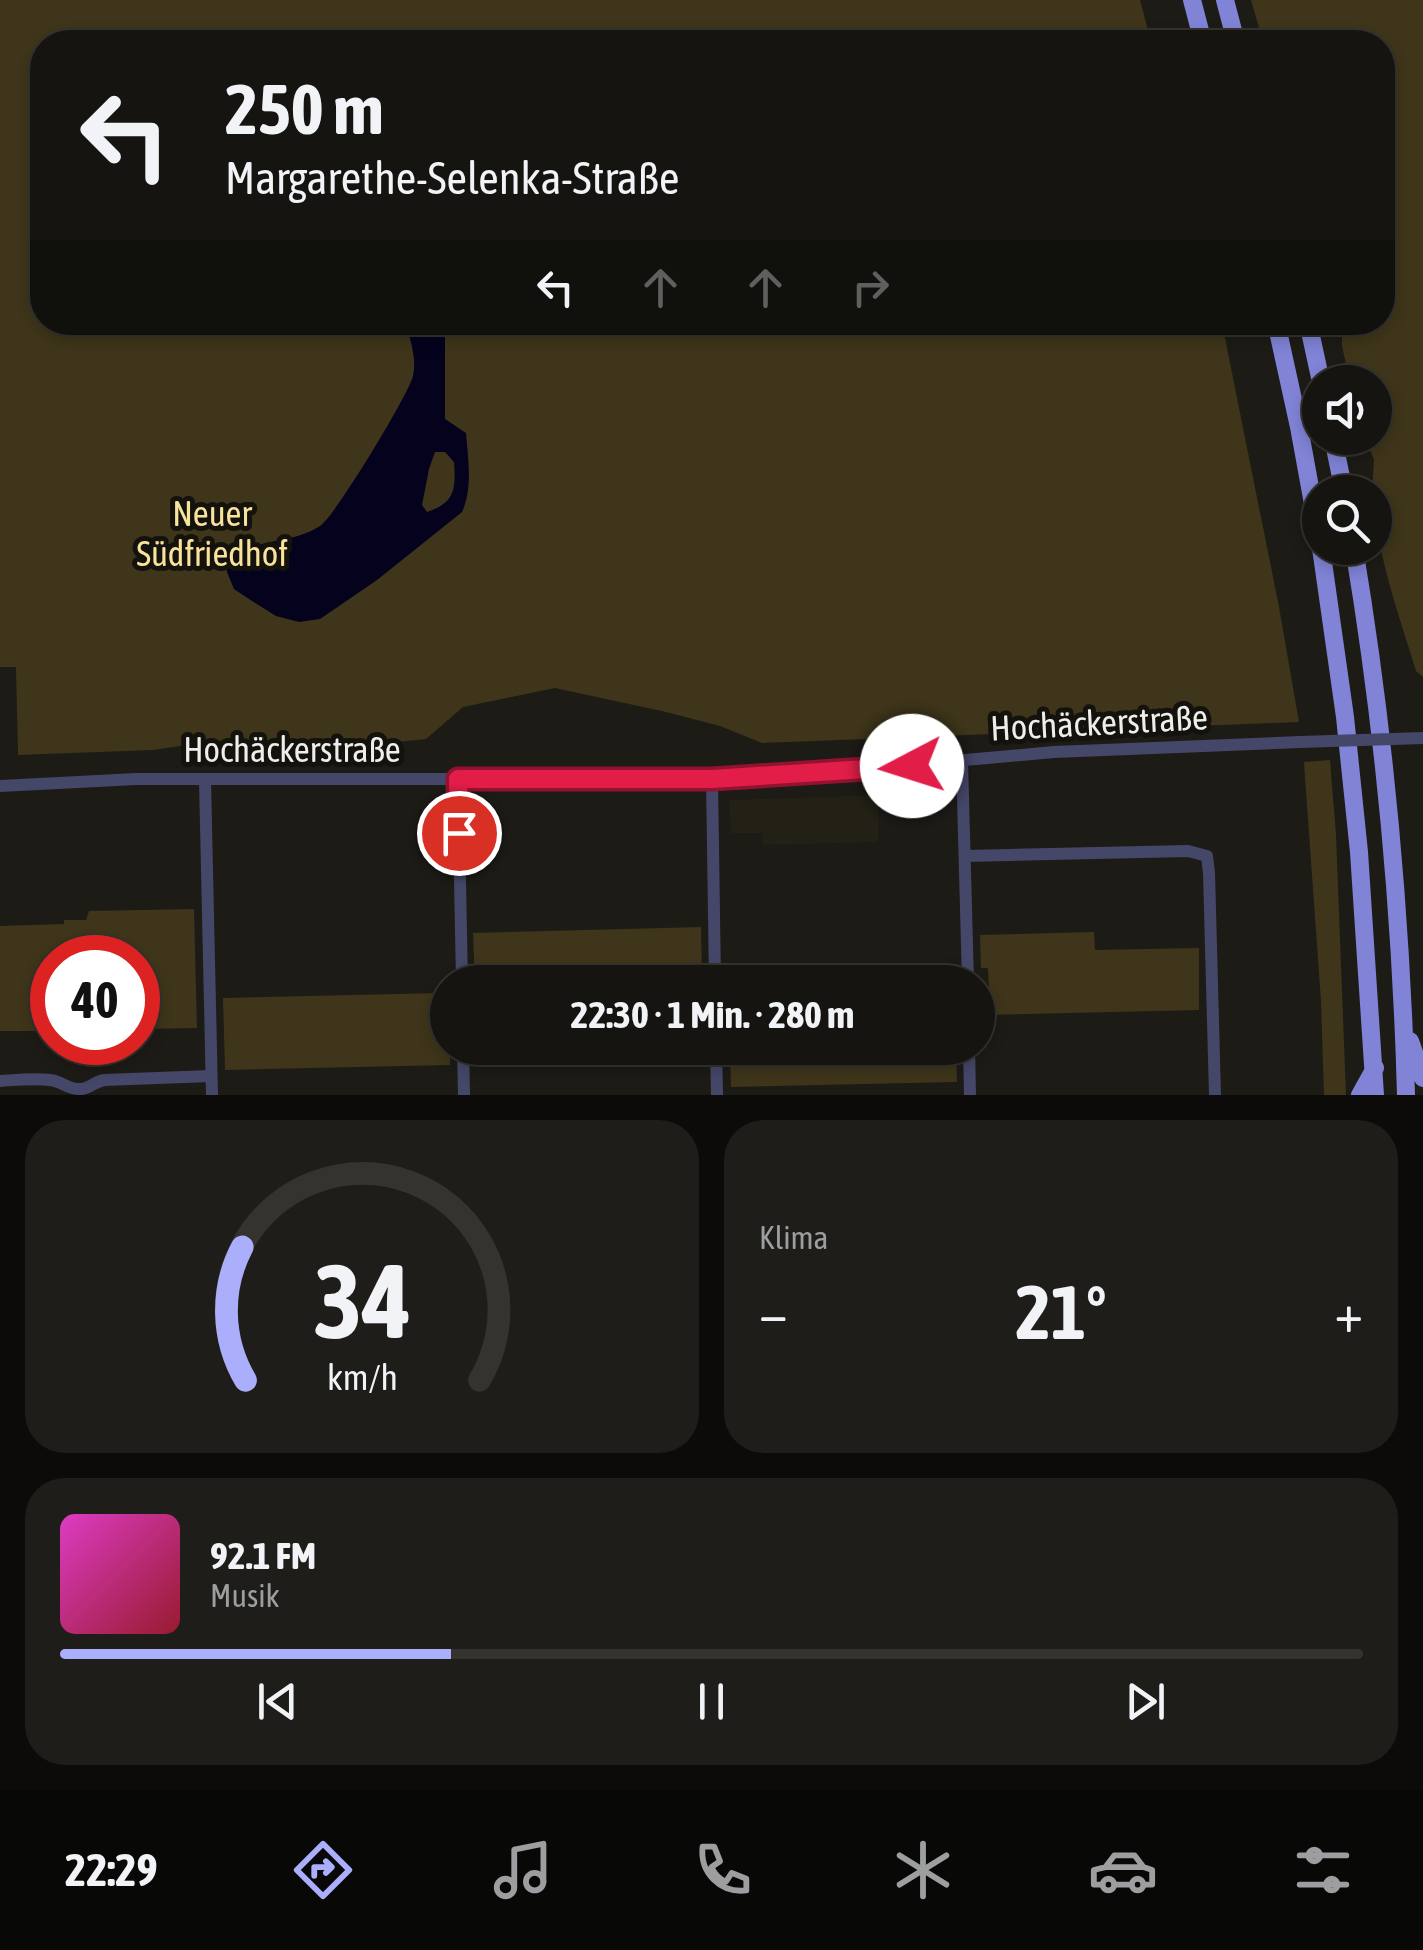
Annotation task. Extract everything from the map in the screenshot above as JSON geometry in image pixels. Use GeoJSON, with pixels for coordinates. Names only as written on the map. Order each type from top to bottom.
{"type":"FeatureCollection","features":[{"type":"Feature","properties":{"kind":"highway"},"geometry":{"type":"LineString","coordinates":[[1192,0],[1200,30]]}},
{"type":"Feature","properties":{"kind":"highway"},"geometry":{"type":"LineString","coordinates":[[1225,0],[1233,30]]}},
{"type":"Feature","properties":{"kind":"highway"},"geometry":{"type":"LineString","coordinates":[[1279,335],[1308,475]]}},
{"type":"Feature","properties":{"kind":"highway"},"geometry":{"type":"LineString","coordinates":[[1311,335],[1318,365]]}},
{"type":"Feature","properties":{"kind":"highway"},"geometry":{"type":"LineString","coordinates":[[1323,565],[1345,717],[1376,1095]]}},
{"type":"Feature","properties":{"kind":"highway"},"geometry":{"type":"LineString","coordinates":[[1357,565],[1370,642],[1392,851],[1406,1095]]}},
{"type":"Feature","properties":{"kind":"highway"},"geometry":{"type":"LineString","coordinates":[[1403,1020],[1423,1078]]}},
{"type":"Feature","properties":{"kind":"highway"},"geometry":{"type":"LineString","coordinates":[[1360,1095],[1375,1068]]}},
{"type":"Feature","properties":{"kind":"street","name":"Hochäckerstraße"},"geometry":{"type":"LineString","coordinates":[[0,786],[133,780],[712,779],[1054,752],[1423,738]]}},
{"type":"Feature","properties":{"kind":"street"},"geometry":{"type":"LineString","coordinates":[[962,761],[968,965]]}},
{"type":"Feature","properties":{"kind":"street"},"geometry":{"type":"LineString","coordinates":[[458,779],[462,965]]}},
{"type":"Feature","properties":{"kind":"street"},"geometry":{"type":"LineString","coordinates":[[712,779],[715,965]]}},
{"type":"Feature","properties":{"kind":"street"},"geometry":{"type":"LineString","coordinates":[[205,780],[212,1095]]}},
{"type":"Feature","properties":{"kind":"street"},"geometry":{"type":"LineString","coordinates":[[965,856],[1188,852],[1207,856],[1215,1095]]}},
{"type":"Feature","properties":{"kind":"street"},"geometry":{"type":"LineString","coordinates":[[463,1065],[464,1095]]}},
{"type":"Feature","properties":{"kind":"street"},"geometry":{"type":"LineString","coordinates":[[716,1065],[716,1095]]}},
{"type":"Feature","properties":{"kind":"street"},"geometry":{"type":"LineString","coordinates":[[969,1065],[970,1095]]}},
{"type":"Feature","properties":{"kind":"street"},"geometry":{"type":"LineString","coordinates":[[0,1081],[52,1080],[79,1089],[104,1080],[211,1076]]}},
{"type":"Feature","properties":{"kind":"shaded area"},"geometry":{"type":"Polygon","coordinates":[[[878,795],[878,842],[763,845],[762,833],[731,833],[729,800],[878,795]]]}},
{"type":"Feature","properties":{"kind":"green space","name":"Neuer Südfriedhof"},"geometry":{"type":"Polygon","coordinates":[[[0,0],[1140,0],[1148,30],[30,30],[30,335],[1224,335],[1299,722],[762,743],[720,726],[555,688],[463,707],[426,739],[387,743],[194,744],[153,750],[18,755],[16,667],[0,667],[0,0]]]}},
{"type":"Feature","properties":{"kind":"green space"},"geometry":{"type":"Polygon","coordinates":[[[1251,0],[1423,0],[1423,677],[1416,671],[1385,565],[1392,565],[1392,475],[1373,475],[1372,455],[1392,455],[1392,365],[1346,365],[1342,346],[1342,335],[1395,335],[1395,30],[1260,30],[1251,0]]]}},
{"type":"Feature","properties":{"kind":"green space"},"geometry":{"type":"Polygon","coordinates":[[[1330,760],[1346,1095],[1324,1095],[1304,762],[1330,760]]]}},
{"type":"Feature","properties":{"kind":"green space"},"geometry":{"type":"Polygon","coordinates":[[[194,909],[197,1028],[160,1029],[160,935],[30,935],[30,1031],[0,1031],[0,926],[64,924],[64,920],[86,920],[89,911],[194,909]]]}},
{"type":"Feature","properties":{"kind":"green space"},"geometry":{"type":"Polygon","coordinates":[[[701,927],[702,965],[474,965],[473,933],[701,927]]]}},
{"type":"Feature","properties":{"kind":"green space"},"geometry":{"type":"Polygon","coordinates":[[[1094,932],[1095,950],[1199,948],[1199,1010],[995,1015],[995,965],[981,965],[980,935],[1094,932]]]}},
{"type":"Feature","properties":{"kind":"green space"},"geometry":{"type":"Polygon","coordinates":[[[430,993],[430,1065],[450,1065],[225,1070],[223,998],[430,993]]]}},
{"type":"Feature","properties":{"kind":"green space"},"geometry":{"type":"Polygon","coordinates":[[[730,1065],[956,1065],[957,1082],[731,1087],[730,1065]]]}},
{"type":"Feature","properties":{"kind":"water"},"geometry":{"type":"Polygon","coordinates":[[[409,335],[445,335],[445,419],[466,433],[469,463],[462,512],[377,580],[320,619],[299,622],[276,616],[234,589],[227,560],[250,548],[309,532],[328,518],[370,455],[408,387],[413,376],[409,335]],[[435,452],[422,505],[427,512],[452,494],[454,462],[445,452],[435,452]]]}},
{"type":"Feature","properties":{"kind":"route"},"geometry":{"type":"LineString","coordinates":[[459,833],[458,779],[712,779],[912,766]]}}]}
